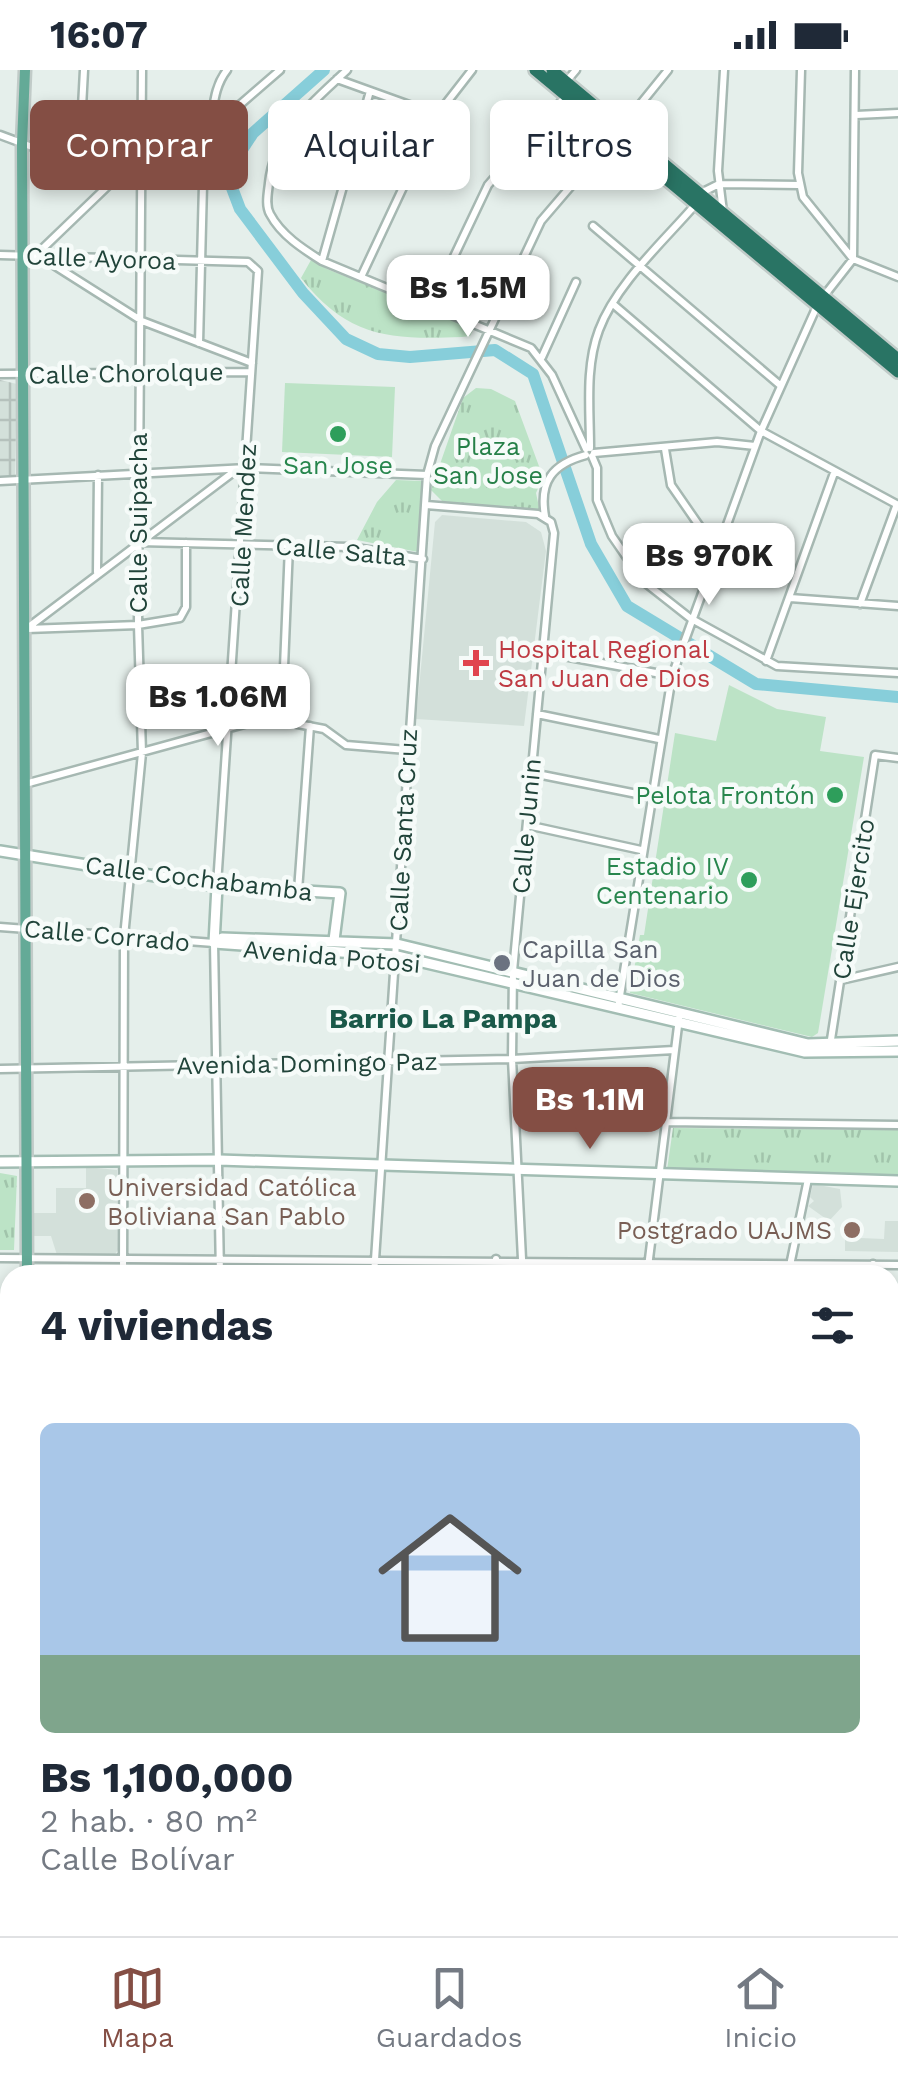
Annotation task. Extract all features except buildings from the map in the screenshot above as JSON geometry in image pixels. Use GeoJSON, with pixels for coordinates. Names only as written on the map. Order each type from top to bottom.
{"type":"FeatureCollection","features":[{"type":"Feature","properties":{"kind":"highway"},"geometry":{"type":"LineString","coordinates":[[536,70],[569,100]]}},
{"type":"Feature","properties":{"kind":"highway"},"geometry":{"type":"LineString","coordinates":[[552,70],[583,100]]}},
{"type":"Feature","properties":{"kind":"highway"},"geometry":{"type":"LineString","coordinates":[[668,175],[898,372]]}},
{"type":"Feature","properties":{"kind":"highway"},"geometry":{"type":"LineString","coordinates":[[697,199],[723,213],[820,303],[898,359]]}},
{"type":"Feature","properties":{"kind":"main road"},"geometry":{"type":"LineString","coordinates":[[26,70],[22,144],[31,255],[24,374],[27,1265]]}},
{"type":"Feature","properties":{"kind":"street"},"geometry":{"type":"LineString","coordinates":[[82,100],[84,70]]}},
{"type":"Feature","properties":{"kind":"street","name":"Calle Suipacha"},"geometry":{"type":"LineString","coordinates":[[142,70],[142,100]]}},
{"type":"Feature","properties":{"kind":"street"},"geometry":{"type":"LineString","coordinates":[[214,100],[227,70]]}},
{"type":"Feature","properties":{"kind":"street"},"geometry":{"type":"LineString","coordinates":[[245,100],[280,70]]}},
{"type":"Feature","properties":{"kind":"street"},"geometry":{"type":"LineString","coordinates":[[347,70],[277,146],[268,207],[278,224],[322,261],[491,330],[542,357],[597,468],[596,500],[612,536],[643,581],[689,621],[766,661],[898,673]]}},
{"type":"Feature","properties":{"kind":"street"},"geometry":{"type":"LineString","coordinates":[[449,100],[472,70]]}},
{"type":"Feature","properties":{"kind":"street"},"geometry":{"type":"LineString","coordinates":[[565,83],[576,70]]}},
{"type":"Feature","properties":{"kind":"street"},"geometry":{"type":"LineString","coordinates":[[644,100],[668,70]]}},
{"type":"Feature","properties":{"kind":"street"},"geometry":{"type":"LineString","coordinates":[[723,213],[718,184],[724,70]]}},
{"type":"Feature","properties":{"kind":"street"},"geometry":{"type":"LineString","coordinates":[[801,70],[799,186],[803,198],[853,259],[898,276]]}},
{"type":"Feature","properties":{"kind":"street"},"geometry":{"type":"LineString","coordinates":[[619,1003],[659,739],[689,621],[761,430],[820,303],[853,259],[855,70]]}},
{"type":"Feature","properties":{"kind":"street"},"geometry":{"type":"LineString","coordinates":[[337,80],[395,100]]}},
{"type":"Feature","properties":{"kind":"street"},"geometry":{"type":"LineString","coordinates":[[322,261],[370,91]]}},
{"type":"Feature","properties":{"kind":"street"},"geometry":{"type":"LineString","coordinates":[[431,306],[488,185],[565,97]]}},
{"type":"Feature","properties":{"kind":"street"},"geometry":{"type":"LineString","coordinates":[[856,115],[898,113]]}},
{"type":"Feature","properties":{"kind":"street"},"geometry":{"type":"LineString","coordinates":[[0,135],[30,147]]}},
{"type":"Feature","properties":{"kind":"street"},"geometry":{"type":"LineString","coordinates":[[590,452],[590,370],[598,331],[642,268],[697,199],[718,184],[799,186]]}},
{"type":"Feature","properties":{"kind":"street"},"geometry":{"type":"LineString","coordinates":[[103,190],[31,255],[142,320],[252,368]]}},
{"type":"Feature","properties":{"kind":"street","name":"Calle Suipacha"},"geometry":{"type":"LineString","coordinates":[[124,1265],[124,938],[142,753],[138,473],[142,190]]}},
{"type":"Feature","properties":{"kind":"street"},"geometry":{"type":"LineString","coordinates":[[199,343],[202,190]]}},
{"type":"Feature","properties":{"kind":"street"},"geometry":{"type":"LineString","coordinates":[[361,277],[402,190]]}},
{"type":"Feature","properties":{"kind":"street"},"geometry":{"type":"LineString","coordinates":[[0,481],[247,468],[427,475],[485,338],[541,221],[568,190]]}},
{"type":"Feature","properties":{"kind":"street"},"geometry":{"type":"LineString","coordinates":[[592,226],[781,386]]}},
{"type":"Feature","properties":{"kind":"street","name":"Calle Ayoroa"},"geometry":{"type":"LineString","coordinates":[[0,255],[202,261]]}},
{"type":"Feature","properties":{"kind":"street","name":"Calle Mendez"},"geometry":{"type":"LineString","coordinates":[[202,261],[248,262],[258,271],[214,943],[221,1265]]}},
{"type":"Feature","properties":{"kind":"street"},"geometry":{"type":"LineString","coordinates":[[890,272],[898,267]]}},
{"type":"Feature","properties":{"kind":"street"},"geometry":{"type":"LineString","coordinates":[[542,357],[576,282]]}},
{"type":"Feature","properties":{"kind":"street"},"geometry":{"type":"LineString","coordinates":[[614,304],[761,430],[897,505],[860,604]]}},
{"type":"Feature","properties":{"kind":"street","name":"Calle Chorolque"},"geometry":{"type":"LineString","coordinates":[[0,374],[140,375],[252,368]]}},
{"type":"Feature","properties":{"kind":"street"},"geometry":{"type":"LineString","coordinates":[[590,452],[717,442],[755,446]]}},
{"type":"Feature","properties":{"kind":"street"},"geometry":{"type":"LineString","coordinates":[[665,449],[670,484],[716,550]]}},
{"type":"Feature","properties":{"kind":"street","name":"Calle Junin"},"geometry":{"type":"LineString","coordinates":[[522,1260],[512,1059],[513,976],[554,533],[545,516],[542,488],[554,471],[590,452]]}},
{"type":"Feature","properties":{"kind":"street"},"geometry":{"type":"LineString","coordinates":[[26,630],[236,470]]}},
{"type":"Feature","properties":{"kind":"street"},"geometry":{"type":"LineString","coordinates":[[766,661],[834,473]]}},
{"type":"Feature","properties":{"kind":"street"},"geometry":{"type":"LineString","coordinates":[[97,574],[98,475]]}},
{"type":"Feature","properties":{"kind":"street","name":"Calle Santa Cruz"},"geometry":{"type":"LineString","coordinates":[[375,1265],[427,475]]}},
{"type":"Feature","properties":{"kind":"street"},"geometry":{"type":"LineString","coordinates":[[426,505],[545,516]]}},
{"type":"Feature","properties":{"kind":"street","name":"Calle Salta"},"geometry":{"type":"LineString","coordinates":[[139,542],[350,547],[423,559]]}},
{"type":"Feature","properties":{"kind":"street"},"geometry":{"type":"LineString","coordinates":[[26,630],[170,622],[185,613],[186,542]]}},
{"type":"Feature","properties":{"kind":"street"},"geometry":{"type":"LineString","coordinates":[[284,667],[289,546]]}},
{"type":"Feature","properties":{"kind":"street"},"geometry":{"type":"LineString","coordinates":[[790,598],[898,606]]}},
{"type":"Feature","properties":{"kind":"street"},"geometry":{"type":"LineString","coordinates":[[542,652],[672,676]]}},
{"type":"Feature","properties":{"kind":"street"},"geometry":{"type":"LineString","coordinates":[[537,714],[659,739]]}},
{"type":"Feature","properties":{"kind":"street"},"geometry":{"type":"LineString","coordinates":[[26,784],[266,718],[333,732],[346,746],[407,750]]}},
{"type":"Feature","properties":{"kind":"street"},"geometry":{"type":"LineString","coordinates":[[298,892],[310,726]]}},
{"type":"Feature","properties":{"kind":"street","name":"Calle Ejercito"},"geometry":{"type":"LineString","coordinates":[[830,1048],[875,755],[898,758]]}},
{"type":"Feature","properties":{"kind":"street"},"geometry":{"type":"LineString","coordinates":[[532,773],[652,796]]}},
{"type":"Feature","properties":{"kind":"street"},"geometry":{"type":"LineString","coordinates":[[526,825],[641,850]]}},
{"type":"Feature","properties":{"kind":"street","name":"Calle Cochabamba"},"geometry":{"type":"LineString","coordinates":[[0,851],[217,886],[340,893],[333,951]]}},
{"type":"Feature","properties":{"kind":"street","name":"Calle Corrado"},"geometry":{"type":"LineString","coordinates":[[0,927],[214,943]]}},
{"type":"Feature","properties":{"kind":"street","name":"Avenida Potosi"},"geometry":{"type":"LineString","coordinates":[[214,943],[222,938],[397,944],[680,1017],[830,1048],[898,1051]]}},
{"type":"Feature","properties":{"kind":"street","name":"Avenida Potosi"},"geometry":{"type":"LineString","coordinates":[[214,943],[397,956],[513,976]]}},
{"type":"Feature","properties":{"kind":"street"},"geometry":{"type":"LineString","coordinates":[[841,980],[898,966]]}},
{"type":"Feature","properties":{"kind":"street"},"geometry":{"type":"LineString","coordinates":[[647,1265],[680,1017]]}},
{"type":"Feature","properties":{"kind":"street","name":"Avenida Potosi"},"geometry":{"type":"LineString","coordinates":[[830,1048],[898,1041]]}},
{"type":"Feature","properties":{"kind":"street","name":"Avenida Domingo Paz"},"geometry":{"type":"LineString","coordinates":[[0,1069],[512,1059],[674,1050]]}},
{"type":"Feature","properties":{"kind":"street"},"geometry":{"type":"LineString","coordinates":[[666,1122],[898,1125]]}},
{"type":"Feature","properties":{"kind":"street"},"geometry":{"type":"LineString","coordinates":[[0,1162],[219,1160],[898,1181]]}},
{"type":"Feature","properties":{"kind":"street"},"geometry":{"type":"LineString","coordinates":[[790,1265],[808,1179]]}},
{"type":"Feature","properties":{"kind":"street"},"geometry":{"type":"LineString","coordinates":[[0,1258],[898,1265]]}},
{"type":"Feature","properties":{"kind":"street"},"geometry":{"type":"LineString","coordinates":[[496,1259],[496,1265]]}},
{"type":"Feature","properties":{"kind":"shaded area"},"geometry":{"type":"Polygon","coordinates":[[[0,380],[17,384],[15,475],[0,476],[0,380]]]}},
{"type":"Feature","properties":{"kind":"shaded area","name":"Hospital Regional San Juan de Dios"},"geometry":{"type":"Polygon","coordinates":[[[442,515],[526,522],[541,532],[546,551],[524,726],[416,719],[435,522],[442,515]]]}},
{"type":"Feature","properties":{"kind":"shaded area","name":"Universidad Católica Boliviana San Pablo"},"geometry":{"type":"Polygon","coordinates":[[[86,1167],[117,1170],[118,1250],[115,1254],[57,1255],[51,1236],[31,1236],[31,1213],[56,1213],[56,1188],[86,1188],[86,1167]]]}},
{"type":"Feature","properties":{"kind":"shaded area"},"geometry":{"type":"Polygon","coordinates":[[[813,1184],[840,1189],[842,1207],[829,1221],[808,1206],[814,1201],[810,1197],[813,1184]]]}},
{"type":"Feature","properties":{"kind":"shaded area","name":"Postgrado UAJMS"},"geometry":{"type":"Polygon","coordinates":[[[885,1221],[898,1221],[898,1252],[845,1251],[845,1222],[859,1222],[860,1238],[884,1239],[885,1221]]]}},
{"type":"Feature","properties":{"kind":"green space"},"geometry":{"type":"Polygon","coordinates":[[[311,260],[474,328],[470,336],[437,338],[392,335],[354,324],[318,298],[301,278],[311,260]]]}},
{"type":"Feature","properties":{"kind":"green space","name":"San Jose"},"geometry":{"type":"Polygon","coordinates":[[[285,383],[395,387],[392,457],[282,452],[285,383]]]}},
{"type":"Feature","properties":{"kind":"green space","name":"Plaza San Jose"},"geometry":{"type":"Polygon","coordinates":[[[476,388],[491,389],[515,401],[543,477],[536,493],[540,512],[445,504],[431,490],[463,398],[476,388]]]}},
{"type":"Feature","properties":{"kind":"green space"},"geometry":{"type":"Polygon","coordinates":[[[396,480],[422,481],[418,552],[357,540],[377,502],[396,480]]]}},
{"type":"Feature","properties":{"kind":"green space","name":"Estadio IV Centenario"},"geometry":{"type":"Polygon","coordinates":[[[729,685],[777,709],[826,717],[820,751],[864,757],[818,1033],[812,1037],[630,993],[640,935],[644,935],[675,733],[716,741],[729,685]]]}},
{"type":"Feature","properties":{"kind":"green space"},"geometry":{"type":"Polygon","coordinates":[[[673,1128],[898,1130],[898,1176],[667,1170],[673,1128]]]}},
{"type":"Feature","properties":{"kind":"green space"},"geometry":{"type":"Polygon","coordinates":[[[0,1173],[17,1176],[14,1250],[0,1250],[0,1173]]]}},
{"type":"Feature","properties":{"kind":"waterway"},"geometry":{"type":"LineString","coordinates":[[324,70],[253,133],[234,162],[229,180],[240,209],[303,293],[346,339],[378,354],[410,357],[495,350],[533,374],[591,544],[627,606],[756,684],[898,697]]}},
{"type":"Feature","properties":{"kind":"place","name":"San Jose"},"geometry":{"type":"Point","coordinates":[338,434]}},
{"type":"Feature","properties":{"kind":"place","name":"Hospital Regional San Juan de Dios"},"geometry":{"type":"Point","coordinates":[476,663]}},
{"type":"Feature","properties":{"kind":"place","name":"Pelota Frontón"},"geometry":{"type":"Point","coordinates":[835,795]}},
{"type":"Feature","properties":{"kind":"place","name":"Estadio IV Centenario"},"geometry":{"type":"Point","coordinates":[749,880]}},
{"type":"Feature","properties":{"kind":"place","name":"Capilla San Juan de Dios"},"geometry":{"type":"Point","coordinates":[502,963]}},
{"type":"Feature","properties":{"kind":"place","name":"Universidad Católica Boliviana San Pablo"},"geometry":{"type":"Point","coordinates":[87,1201]}},
{"type":"Feature","properties":{"kind":"place","name":"Postgrado UAJMS"},"geometry":{"type":"Point","coordinates":[852,1230]}},
{"type":"Feature","properties":{"kind":"district","name":"Barrio La Pampa"},"geometry":{"type":"Point","coordinates":[443,1018]}}]}
